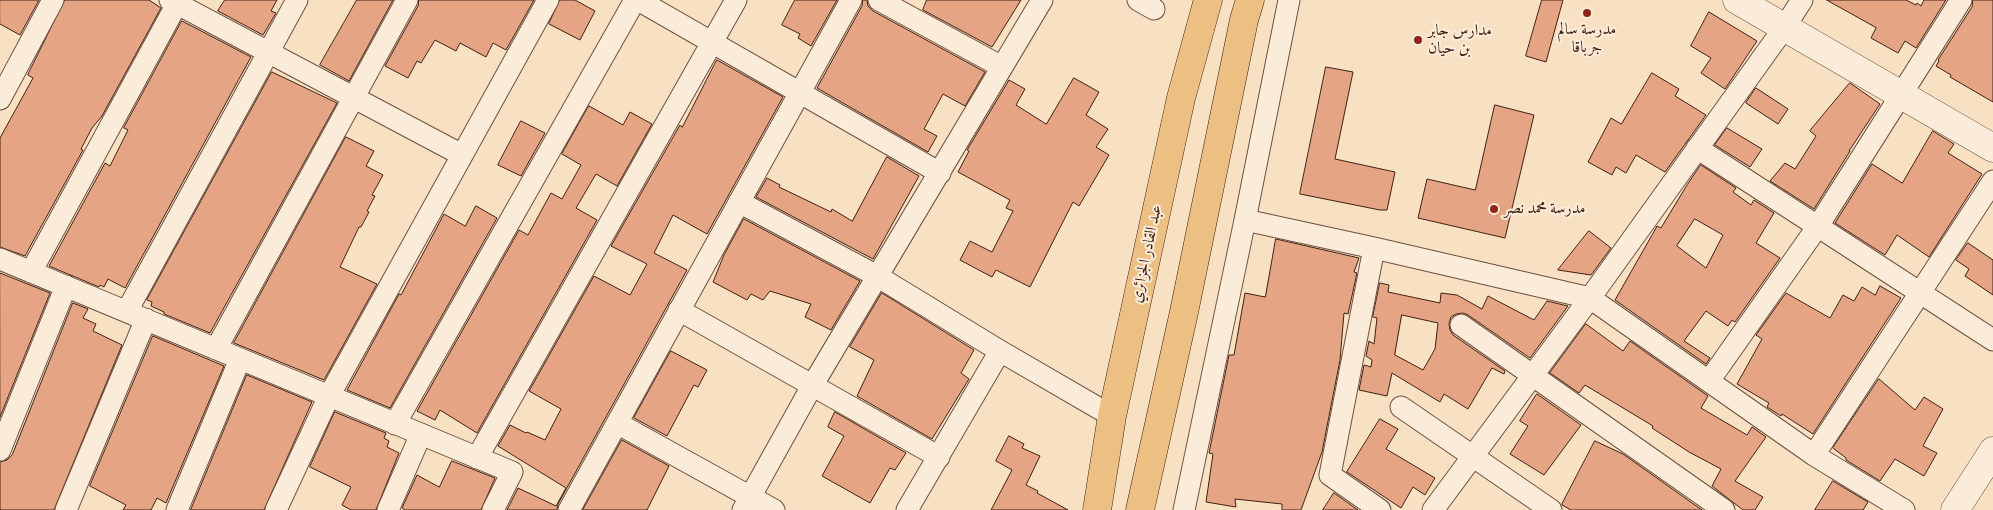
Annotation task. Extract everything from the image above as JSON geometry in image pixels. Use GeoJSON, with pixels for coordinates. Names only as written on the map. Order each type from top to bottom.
{"type":"FeatureCollection","features":[{"type":"Feature","properties":{"kind":"highway","name":"عبد القادر الجزائري"},"geometry":{"type":"LineString","coordinates":[[1096,510],[1112,416],[1181,98],[1208,0]]}},
{"type":"Feature","properties":{"kind":"highway"},"geometry":{"type":"LineString","coordinates":[[1140,510],[1184,312],[1244,20],[1250,0]]}},
{"type":"Feature","properties":{"kind":"street"},"geometry":{"type":"LineString","coordinates":[[0,99],[53,0]]}},
{"type":"Feature","properties":{"kind":"street"},"geometry":{"type":"LineString","coordinates":[[66,510],[136,315],[296,0]]}},
{"type":"Feature","properties":{"kind":"street"},"geometry":{"type":"LineString","coordinates":[[216,349],[407,0]]}},
{"type":"Feature","properties":{"kind":"street"},"geometry":{"type":"LineString","coordinates":[[276,510],[329,396],[548,0]]}},
{"type":"Feature","properties":{"kind":"street"},"geometry":{"type":"LineString","coordinates":[[395,424],[636,0],[940,173]]}},
{"type":"Feature","properties":{"kind":"street"},"geometry":{"type":"LineString","coordinates":[[477,458],[736,0]]}},
{"type":"Feature","properties":{"kind":"street"},"geometry":{"type":"LineString","coordinates":[[569,510],[851,0]]}},
{"type":"Feature","properties":{"kind":"street"},"geometry":{"type":"LineString","coordinates":[[880,0],[1002,67]]}},
{"type":"Feature","properties":{"kind":"street"},"geometry":{"type":"LineString","coordinates":[[747,504],[812,386],[1042,0]]}},
{"type":"Feature","properties":{"kind":"street"},"geometry":{"type":"LineString","coordinates":[[1184,510],[1289,0]]}},
{"type":"Feature","properties":{"kind":"street"},"geometry":{"type":"LineString","coordinates":[[1737,0],[1993,148]]}},
{"type":"Feature","properties":{"kind":"street"},"geometry":{"type":"LineString","coordinates":[[1433,510],[1590,298],[1784,28],[1802,0]]}},
{"type":"Feature","properties":{"kind":"street"},"geometry":{"type":"LineString","coordinates":[[1709,381],[1818,226],[1961,0]]}},
{"type":"Feature","properties":{"kind":"street"},"geometry":{"type":"LineString","coordinates":[[31,272],[175,1],[462,155]]}},
{"type":"Feature","properties":{"kind":"street"},"geometry":{"type":"LineString","coordinates":[[1697,148],[1993,340]]}},
{"type":"Feature","properties":{"kind":"street"},"geometry":{"type":"LineString","coordinates":[[1814,455],[1993,181]]}},
{"type":"Feature","properties":{"kind":"street"},"geometry":{"type":"LineString","coordinates":[[739,202],[877,276],[1112,416]]}},
{"type":"Feature","properties":{"kind":"street"},"geometry":{"type":"LineString","coordinates":[[1245,220],[1590,298],[1814,455],[1904,510]]}},
{"type":"Feature","properties":{"kind":"street"},"geometry":{"type":"LineString","coordinates":[[1374,248],[1330,475],[1380,510]]}},
{"type":"Feature","properties":{"kind":"street"},"geometry":{"type":"LineString","coordinates":[[0,259],[512,472],[493,510]]}},
{"type":"Feature","properties":{"kind":"street"},"geometry":{"type":"LineString","coordinates":[[0,450],[66,286]]}},
{"type":"Feature","properties":{"kind":"street"},"geometry":{"type":"LineString","coordinates":[[679,310],[939,457]]}},
{"type":"Feature","properties":{"kind":"street"},"geometry":{"type":"LineString","coordinates":[[1461,325],[1724,510]]}},
{"type":"Feature","properties":{"kind":"street"},"geometry":{"type":"LineString","coordinates":[[907,510],[1000,351]]}},
{"type":"Feature","properties":{"kind":"street"},"geometry":{"type":"LineString","coordinates":[[177,510],[240,359]]}},
{"type":"Feature","properties":{"kind":"street"},"geometry":{"type":"LineString","coordinates":[[1400,407],[1551,510]]}},
{"type":"Feature","properties":{"kind":"street"},"geometry":{"type":"LineString","coordinates":[[616,423],[747,504],[774,510]]}},
{"type":"Feature","properties":{"kind":"street"},"geometry":{"type":"LineString","coordinates":[[388,510],[421,434]]}},
{"type":"Feature","properties":{"kind":"street"},"geometry":{"type":"LineString","coordinates":[[1956,510],[1985,480],[1993,452]]}},
{"type":"Feature","properties":{"kind":"building"},"geometry":{"type":"Polygon","coordinates":[[[0,0],[39,0],[20,35],[0,24],[0,0]]]}},
{"type":"Feature","properties":{"kind":"building"},"geometry":{"type":"Polygon","coordinates":[[[65,0],[149,0],[161,8],[102,116],[92,128],[81,149],[83,150],[25,256],[0,247],[0,138],[33,78],[28,75],[65,0]]]}},
{"type":"Feature","properties":{"kind":"building"},"geometry":{"type":"Polygon","coordinates":[[[225,0],[277,0],[271,11],[276,13],[263,35],[218,11],[225,0]]]}},
{"type":"Feature","properties":{"kind":"building"},"geometry":{"type":"Polygon","coordinates":[[[357,0],[393,0],[349,81],[320,65],[357,0]]]}},
{"type":"Feature","properties":{"kind":"building"},"geometry":{"type":"Polygon","coordinates":[[[419,0],[534,0],[506,50],[493,43],[486,57],[460,43],[456,51],[435,40],[421,63],[417,61],[408,78],[385,66],[418,6],[419,0]]]}},
{"type":"Feature","properties":{"kind":"building"},"geometry":{"type":"Polygon","coordinates":[[[560,0],[575,0],[595,11],[580,40],[549,24],[560,0]]]}},
{"type":"Feature","properties":{"kind":"building"},"geometry":{"type":"Polygon","coordinates":[[[795,0],[837,0],[811,46],[798,38],[800,34],[782,25],[795,0]]]}},
{"type":"Feature","properties":{"kind":"building"},"geometry":{"type":"Polygon","coordinates":[[[863,0],[867,0],[868,6],[873,11],[985,72],[965,106],[943,94],[924,129],[937,136],[928,152],[817,88],[862,6],[863,0]]]}},
{"type":"Feature","properties":{"kind":"building"},"geometry":{"type":"Polygon","coordinates":[[[927,0],[1021,0],[992,47],[923,10],[927,0]]]}},
{"type":"Feature","properties":{"kind":"building"},"geometry":{"type":"Polygon","coordinates":[[[1542,0],[1563,0],[1546,62],[1526,56],[1542,0]]]}},
{"type":"Feature","properties":{"kind":"building"},"geometry":{"type":"Polygon","coordinates":[[[1827,0],[1906,0],[1921,6],[1924,0],[1946,0],[1916,48],[1905,41],[1898,53],[1871,38],[1876,28],[1827,0]]]}},
{"type":"Feature","properties":{"kind":"building"},"geometry":{"type":"Polygon","coordinates":[[[1973,0],[1993,0],[1993,102],[1950,77],[1951,75],[1936,66],[1972,7],[1973,0]]]}},
{"type":"Feature","properties":{"kind":"building"},"geometry":{"type":"Polygon","coordinates":[[[1709,12],[1757,41],[1725,89],[1701,73],[1711,58],[1691,46],[1709,12]]]}},
{"type":"Feature","properties":{"kind":"building"},"geometry":{"type":"Polygon","coordinates":[[[182,21],[251,57],[125,288],[108,279],[104,287],[100,285],[99,287],[49,266],[105,163],[110,166],[128,130],[124,128],[182,21]]]}},
{"type":"Feature","properties":{"kind":"building"},"geometry":{"type":"Polygon","coordinates":[[[717,60],[783,97],[707,234],[673,215],[654,253],[687,270],[558,504],[557,510],[507,510],[518,488],[556,506],[566,488],[498,446],[510,425],[545,440],[561,409],[529,391],[594,276],[630,295],[647,264],[611,246],[680,125],[682,127],[717,60]]]}},
{"type":"Feature","properties":{"kind":"building"},"geometry":{"type":"Polygon","coordinates":[[[1326,67],[1353,72],[1335,159],[1395,172],[1387,210],[1300,194],[1326,67]]]}},
{"type":"Feature","properties":{"kind":"building"},"geometry":{"type":"Polygon","coordinates":[[[272,72],[337,103],[210,333],[164,314],[164,312],[151,306],[152,302],[147,300],[272,72]]]}},
{"type":"Feature","properties":{"kind":"building"},"geometry":{"type":"Polygon","coordinates":[[[1652,73],[1679,89],[1675,96],[1706,115],[1665,172],[1636,155],[1626,173],[1616,167],[1612,175],[1588,162],[1611,118],[1621,124],[1652,73]]]}},
{"type":"Feature","properties":{"kind":"building"},"geometry":{"type":"Polygon","coordinates":[[[1074,78],[1099,92],[1086,115],[1108,129],[1096,147],[1109,155],[1079,206],[1073,202],[1030,287],[996,270],[992,277],[960,260],[970,241],[992,252],[1013,211],[1006,208],[1010,200],[958,172],[969,151],[967,150],[1009,80],[1025,89],[1016,105],[1046,124],[1074,78]]]}},
{"type":"Feature","properties":{"kind":"building"},"geometry":{"type":"Polygon","coordinates":[[[1850,83],[1880,104],[1814,209],[1770,181],[1785,163],[1795,169],[1816,136],[1810,131],[1850,83]]]}},
{"type":"Feature","properties":{"kind":"building"},"geometry":{"type":"Polygon","coordinates":[[[1756,88],[1788,109],[1778,124],[1746,103],[1756,88]]]}},
{"type":"Feature","properties":{"kind":"building"},"geometry":{"type":"Polygon","coordinates":[[[1495,105],[1534,115],[1505,238],[1418,218],[1427,179],[1475,190],[1495,105]]]}},
{"type":"Feature","properties":{"kind":"building"},"geometry":{"type":"Polygon","coordinates":[[[589,106],[623,125],[630,112],[652,124],[617,186],[596,174],[576,208],[597,220],[477,433],[440,410],[435,420],[417,411],[519,230],[528,235],[551,193],[562,199],[581,165],[562,154],[589,106]]]}},
{"type":"Feature","properties":{"kind":"building"},"geometry":{"type":"Polygon","coordinates":[[[521,121],[545,133],[521,176],[498,165],[521,121]]]}},
{"type":"Feature","properties":{"kind":"building"},"geometry":{"type":"Polygon","coordinates":[[[1727,128],[1762,149],[1750,167],[1715,145],[1727,128]]]}},
{"type":"Feature","properties":{"kind":"building"},"geometry":{"type":"Polygon","coordinates":[[[1933,131],[1954,144],[1948,153],[1982,174],[1929,257],[1897,235],[1885,255],[1835,223],[1872,164],[1902,183],[1933,131]]]}},
{"type":"Feature","properties":{"kind":"building"},"geometry":{"type":"Polygon","coordinates":[[[346,137],[374,151],[366,166],[383,175],[372,195],[375,196],[367,211],[369,212],[361,227],[359,227],[340,267],[377,284],[324,380],[234,343],[346,137]]]}},
{"type":"Feature","properties":{"kind":"building"},"geometry":{"type":"Polygon","coordinates":[[[887,157],[919,176],[873,259],[756,197],[767,178],[780,185],[779,187],[831,212],[832,209],[852,221],[887,157]]]}},
{"type":"Feature","properties":{"kind":"building"},"geometry":{"type":"Polygon","coordinates":[[[1701,165],[1736,188],[1733,192],[1751,205],[1754,200],[1774,213],[1756,243],[1780,258],[1735,322],[1732,320],[1728,326],[1706,311],[1684,341],[1710,358],[1706,364],[1615,300],[1657,226],[1661,228],[1701,165]],[[1695,219],[1677,246],[1706,268],[1723,235],[1695,219]]]}},
{"type":"Feature","properties":{"kind":"building"},"geometry":{"type":"Polygon","coordinates":[[[476,206],[497,218],[390,408],[347,390],[444,214],[465,226],[476,206]]]}},
{"type":"Feature","properties":{"kind":"building"},"geometry":{"type":"Polygon","coordinates":[[[744,219],[860,281],[831,330],[805,317],[811,304],[770,291],[763,300],[751,294],[747,300],[713,282],[724,255],[744,219]]]}},
{"type":"Feature","properties":{"kind":"building"},"geometry":{"type":"Polygon","coordinates":[[[1589,231],[1611,248],[1591,275],[1558,270],[1589,231]]]}},
{"type":"Feature","properties":{"kind":"building"},"geometry":{"type":"Polygon","coordinates":[[[1276,239],[1359,258],[1354,272],[1357,273],[1348,314],[1344,313],[1340,360],[1322,452],[1301,510],[1282,510],[1282,504],[1235,499],[1236,507],[1206,502],[1213,454],[1209,453],[1229,355],[1234,355],[1245,293],[1265,297],[1276,239]]]}},
{"type":"Feature","properties":{"kind":"building"},"geometry":{"type":"Polygon","coordinates":[[[1968,243],[1993,260],[1993,295],[1965,276],[1969,269],[1956,260],[1968,243]]]}},
{"type":"Feature","properties":{"kind":"building"},"geometry":{"type":"Polygon","coordinates":[[[0,273],[50,293],[0,417],[0,273]]]}},
{"type":"Feature","properties":{"kind":"building"},"geometry":{"type":"Polygon","coordinates":[[[1380,283],[1389,285],[1388,292],[1440,303],[1441,293],[1457,295],[1482,309],[1488,296],[1534,320],[1547,301],[1568,306],[1530,358],[1468,315],[1463,313],[1451,317],[1449,324],[1453,335],[1505,371],[1504,374],[1492,368],[1468,409],[1444,394],[1440,402],[1392,373],[1387,396],[1359,390],[1364,365],[1371,367],[1372,360],[1366,356],[1369,341],[1374,344],[1377,318],[1373,317],[1380,283]],[[1402,315],[1395,355],[1423,370],[1435,349],[1438,323],[1402,315]]]}},
{"type":"Feature","properties":{"kind":"building"},"geometry":{"type":"Polygon","coordinates":[[[1880,286],[1901,298],[1813,434],[1782,414],[1781,416],[1767,407],[1769,403],[1737,384],[1762,339],[1756,335],[1786,293],[1830,318],[1843,295],[1854,301],[1862,287],[1875,295],[1880,286]]]}},
{"type":"Feature","properties":{"kind":"building"},"geometry":{"type":"Polygon","coordinates":[[[882,293],[974,350],[961,373],[969,379],[932,439],[857,396],[874,360],[850,347],[882,293]]]}},
{"type":"Feature","properties":{"kind":"building"},"geometry":{"type":"Polygon","coordinates":[[[73,303],[88,309],[83,318],[96,324],[93,331],[122,345],[54,510],[0,510],[0,462],[7,460],[12,455],[73,303]]]}},
{"type":"Feature","properties":{"kind":"building"},"geometry":{"type":"Polygon","coordinates":[[[1586,324],[1623,351],[1630,341],[1708,396],[1701,408],[1747,435],[1752,427],[1766,437],[1735,481],[1763,497],[1755,510],[1743,510],[1712,486],[1721,469],[1689,452],[1652,428],[1653,426],[1585,385],[1579,393],[1550,373],[1586,324]]]}},
{"type":"Feature","properties":{"kind":"building"},"geometry":{"type":"Polygon","coordinates":[[[153,336],[224,366],[166,503],[157,498],[151,510],[123,510],[126,505],[90,486],[153,336]]]}},
{"type":"Feature","properties":{"kind":"building"},"geometry":{"type":"Polygon","coordinates":[[[671,351],[707,370],[698,387],[694,385],[667,436],[634,418],[671,351]]]}},
{"type":"Feature","properties":{"kind":"building"},"geometry":{"type":"Polygon","coordinates":[[[247,375],[312,402],[264,510],[191,510],[247,375]]]}},
{"type":"Feature","properties":{"kind":"building"},"geometry":{"type":"Polygon","coordinates":[[[1879,379],[1915,410],[1924,397],[1943,409],[1923,446],[1937,453],[1924,476],[1895,459],[1880,481],[1846,460],[1833,448],[1879,379]]]}},
{"type":"Feature","properties":{"kind":"building"},"geometry":{"type":"Polygon","coordinates":[[[1537,394],[1581,425],[1544,475],[1510,454],[1528,426],[1520,421],[1537,394]]]}},
{"type":"Feature","properties":{"kind":"building"},"geometry":{"type":"Polygon","coordinates":[[[335,412],[386,433],[384,438],[389,441],[387,447],[399,453],[376,510],[351,510],[342,505],[351,487],[310,467],[335,412]]]}},
{"type":"Feature","properties":{"kind":"building"},"geometry":{"type":"Polygon","coordinates":[[[835,412],[906,453],[895,470],[890,468],[870,503],[822,476],[844,436],[828,427],[835,412]]]}},
{"type":"Feature","properties":{"kind":"building"},"geometry":{"type":"Polygon","coordinates":[[[1380,419],[1398,429],[1386,449],[1435,478],[1425,495],[1413,487],[1401,508],[1347,472],[1380,419]]]}},
{"type":"Feature","properties":{"kind":"building"},"geometry":{"type":"Polygon","coordinates":[[[1009,436],[1024,444],[1022,448],[1040,456],[1026,485],[1068,510],[991,510],[1012,470],[996,461],[1009,436]]]}},
{"type":"Feature","properties":{"kind":"building"},"geometry":{"type":"Polygon","coordinates":[[[622,440],[669,466],[647,510],[583,510],[622,440]]]}},
{"type":"Feature","properties":{"kind":"building"},"geometry":{"type":"Polygon","coordinates":[[[1595,441],[1623,454],[1702,510],[1571,510],[1562,505],[1595,441]]]}},
{"type":"Feature","properties":{"kind":"building"},"geometry":{"type":"Polygon","coordinates":[[[452,461],[495,478],[481,510],[405,510],[402,508],[417,475],[439,487],[452,461]]]}},
{"type":"Feature","properties":{"kind":"building"},"geometry":{"type":"Polygon","coordinates":[[[1833,481],[1868,502],[1863,510],[1815,510],[1833,481]]]}},
{"type":"Feature","properties":{"kind":"building"},"geometry":{"type":"Polygon","coordinates":[[[1334,493],[1358,510],[1323,510],[1334,493]]]}},
{"type":"Feature","properties":{"kind":"place","name":"مدرسة سالم جرباقا"},"geometry":{"type":"Point","coordinates":[1587,13]}},
{"type":"Feature","properties":{"kind":"place","name":"مدارس جابر بن حيان"},"geometry":{"type":"Point","coordinates":[1418,40]}},
{"type":"Feature","properties":{"kind":"place","name":"مدرسة محمد نصر"},"geometry":{"type":"Point","coordinates":[1494,209]}}]}
